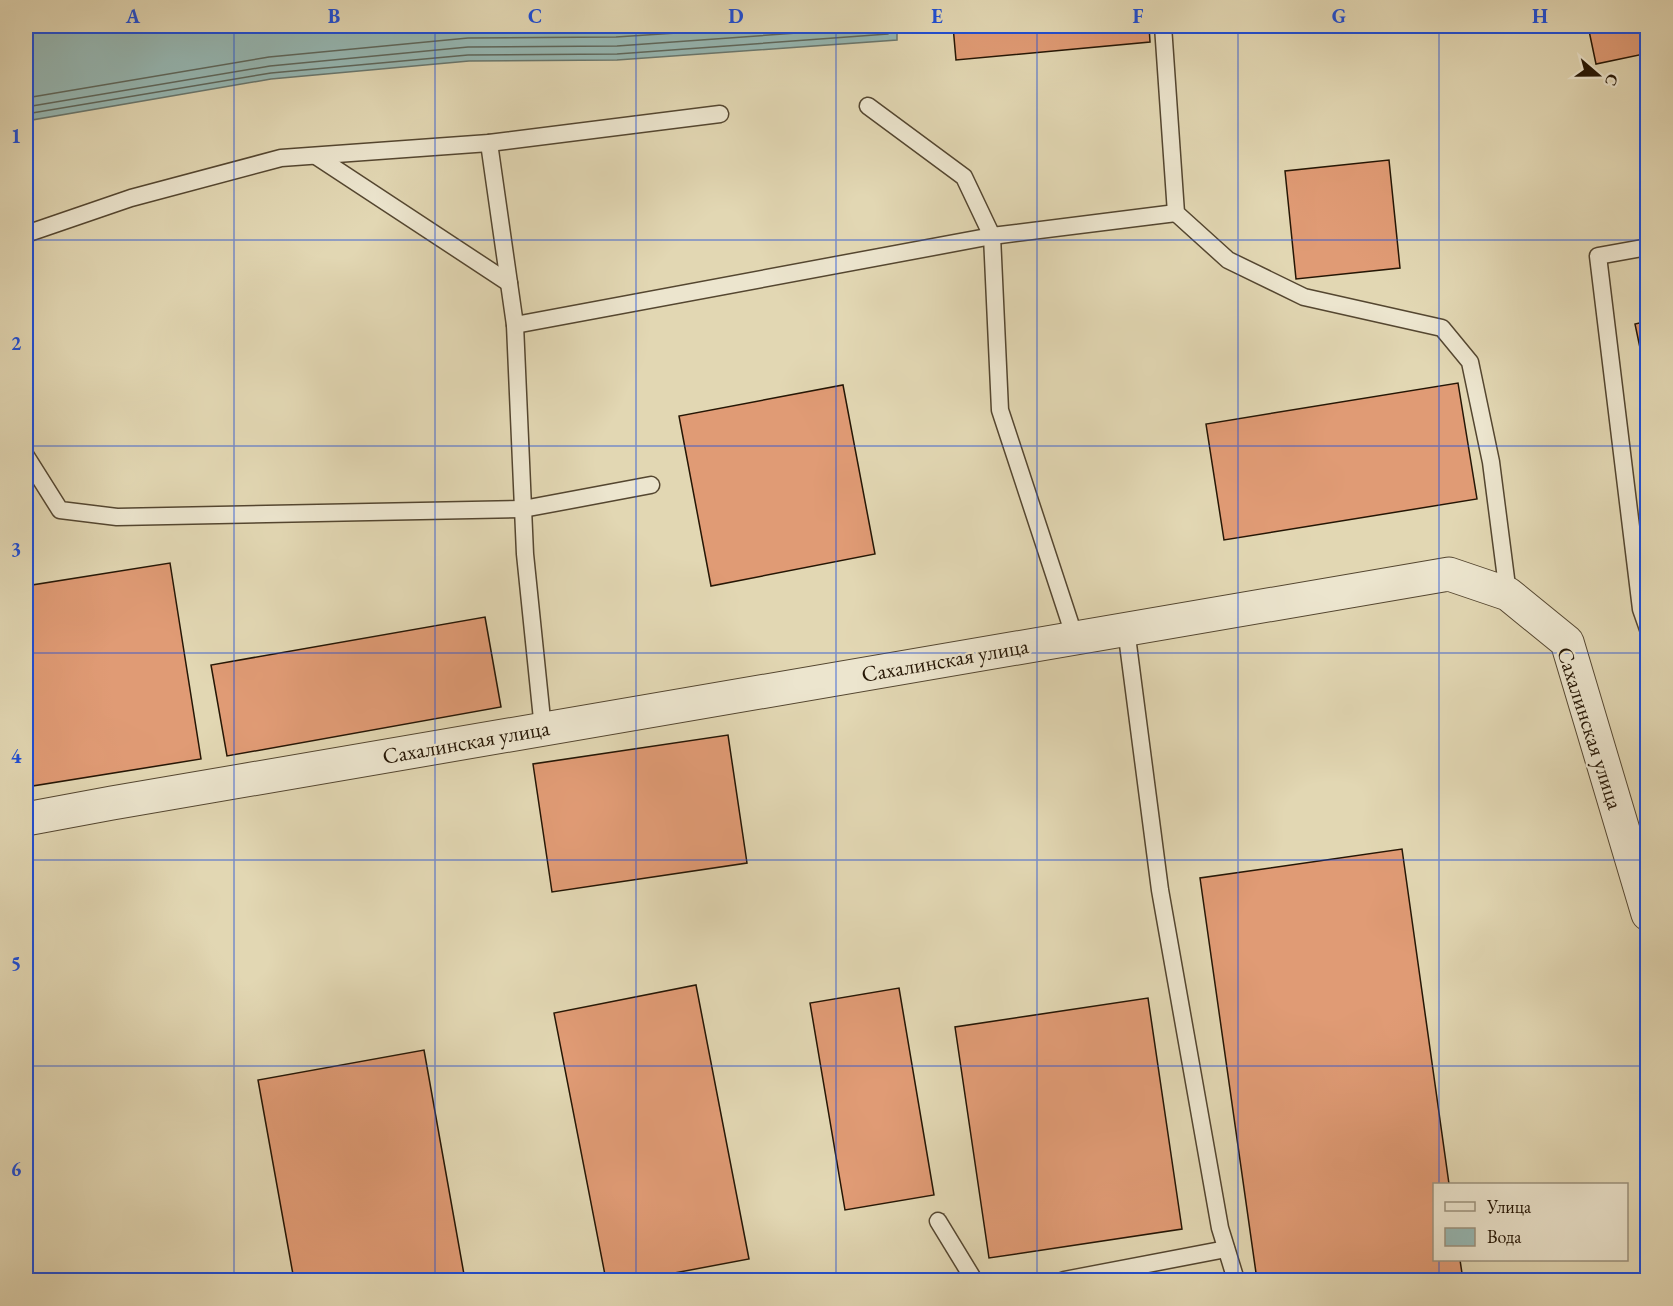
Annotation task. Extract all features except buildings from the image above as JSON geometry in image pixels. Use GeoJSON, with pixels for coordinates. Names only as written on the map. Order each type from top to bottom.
{"type":"FeatureCollection","features":[{"type":"Feature","properties":{"kind":"street","name":"Сахалинская улица"},"geometry":{"type":"LineString","coordinates":[[26,819],[1449,574],[1508,594],[1567,642],[1647,914]]}},
{"type":"Feature","properties":{"kind":"lane"},"geometry":{"type":"LineString","coordinates":[[1163,26],[1176,213],[1228,261],[1304,297],[1442,328],[1470,362],[1491,462],[1508,594]]}},
{"type":"Feature","properties":{"kind":"lane"},"geometry":{"type":"LineString","coordinates":[[868,106],[964,177],[992,236],[1000,410],[1075,638]]}},
{"type":"Feature","properties":{"kind":"lane"},"geometry":{"type":"LineString","coordinates":[[26,234],[142,195],[281,158],[489,142],[720,114]]}},
{"type":"Feature","properties":{"kind":"lane"},"geometry":{"type":"LineString","coordinates":[[489,142],[515,325],[525,554],[543,729]]}},
{"type":"Feature","properties":{"kind":"lane"},"geometry":{"type":"LineString","coordinates":[[316,156],[509,283]]}},
{"type":"Feature","properties":{"kind":"lane"},"geometry":{"type":"LineString","coordinates":[[515,325],[992,236],[1176,213]]}},
{"type":"Feature","properties":{"kind":"lane"},"geometry":{"type":"LineString","coordinates":[[1647,247],[1598,256],[1647,629]]}},
{"type":"Feature","properties":{"kind":"lane"},"geometry":{"type":"LineString","coordinates":[[26,456],[60,510],[117,517],[523,509],[651,485]]}},
{"type":"Feature","properties":{"kind":"lane"},"geometry":{"type":"LineString","coordinates":[[1126,629],[1160,890],[1220,1228],[1236,1281]]}},
{"type":"Feature","properties":{"kind":"lane"},"geometry":{"type":"LineString","coordinates":[[938,1221],[974,1281]]}},
{"type":"Feature","properties":{"kind":"lane"},"geometry":{"type":"LineString","coordinates":[[1064,1281],[1226,1249]]}},
{"type":"Feature","properties":{"kind":"water"},"geometry":{"type":"Polygon","coordinates":[[[26,26],[897,26],[897,40],[617,60],[469,61],[271,79],[26,121],[26,26]]]}}]}
